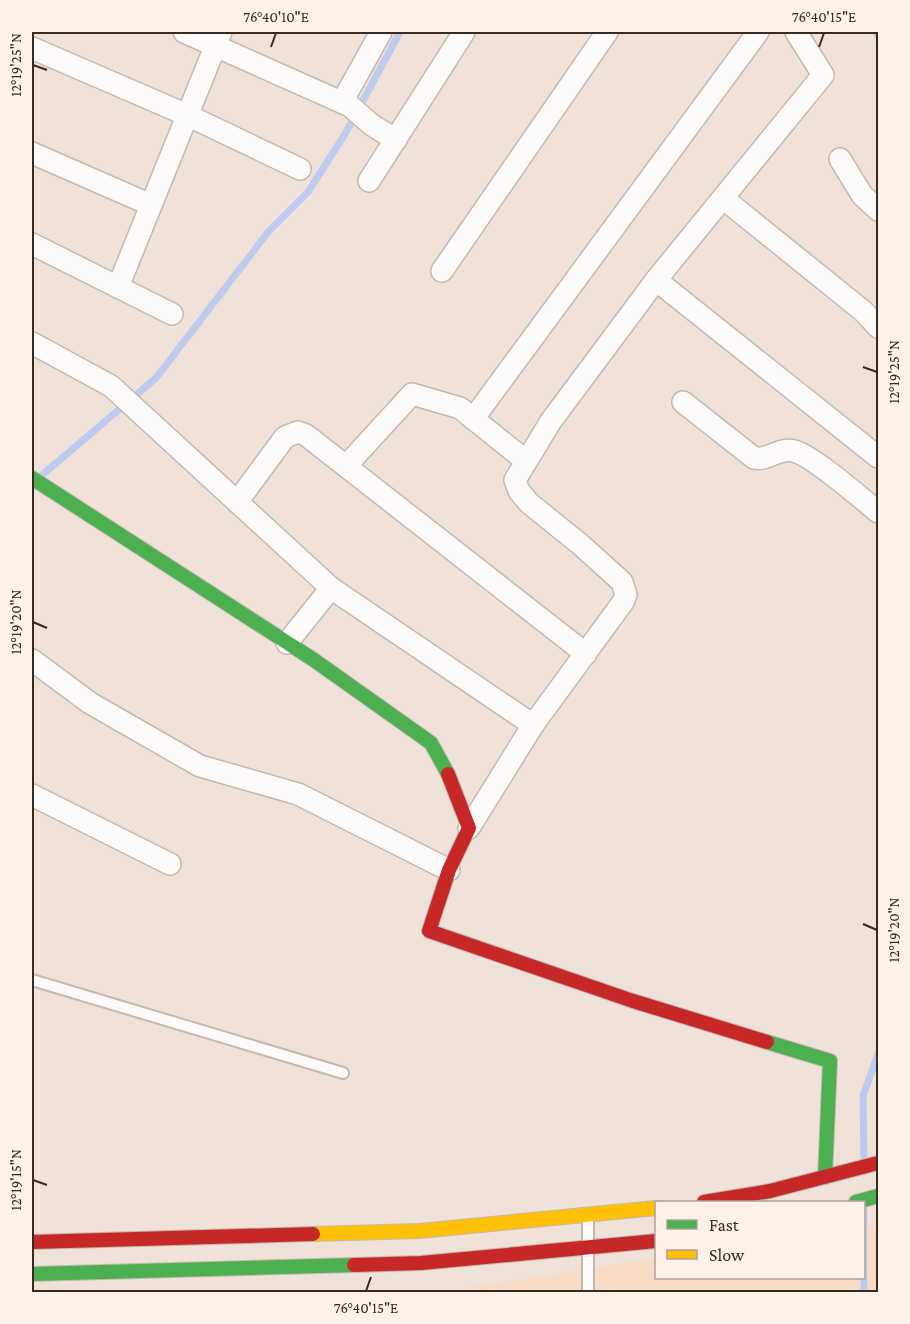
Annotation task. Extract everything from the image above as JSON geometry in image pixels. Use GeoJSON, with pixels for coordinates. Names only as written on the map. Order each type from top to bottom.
{"type":"FeatureCollection","features":[{"type":"Feature","properties":{"kind":"main road"},"geometry":{"type":"LineString","coordinates":[[32,478],[287,643],[430,743],[450,778],[469,828],[449,870],[429,931],[633,1001],[830,1061],[825,1178]]}},
{"type":"Feature","properties":{"kind":"main road"},"geometry":{"type":"LineString","coordinates":[[716,1201],[825,1178],[879,1163]]}},
{"type":"Feature","properties":{"kind":"main road"},"geometry":{"type":"LineString","coordinates":[[863,1201],[879,1196]]}},
{"type":"Feature","properties":{"kind":"main road"},"geometry":{"type":"LineString","coordinates":[[32,1242],[419,1231],[655,1208]]}},
{"type":"Feature","properties":{"kind":"main road"},"geometry":{"type":"LineString","coordinates":[[32,1274],[421,1263],[655,1241]]}},
{"type":"Feature","properties":{"kind":"street"},"geometry":{"type":"LineString","coordinates":[[184,32],[218,38],[346,104],[396,140]]}},
{"type":"Feature","properties":{"kind":"street"},"geometry":{"type":"LineString","coordinates":[[346,104],[381,32]]}},
{"type":"Feature","properties":{"kind":"street"},"geometry":{"type":"LineString","coordinates":[[369,181],[464,32]]}},
{"type":"Feature","properties":{"kind":"street"},"geometry":{"type":"LineString","coordinates":[[442,271],[607,32]]}},
{"type":"Feature","properties":{"kind":"street"},"geometry":{"type":"LineString","coordinates":[[473,418],[758,32]]}},
{"type":"Feature","properties":{"kind":"street"},"geometry":{"type":"LineString","coordinates":[[469,828],[533,725],[623,603],[626,595],[622,582],[529,503],[515,480],[550,421],[656,280],[823,75],[796,32]]}},
{"type":"Feature","properties":{"kind":"street"},"geometry":{"type":"LineString","coordinates":[[118,287],[218,38]]}},
{"type":"Feature","properties":{"kind":"street"},"geometry":{"type":"LineString","coordinates":[[32,48],[187,115],[300,169]]}},
{"type":"Feature","properties":{"kind":"street"},"geometry":{"type":"LineString","coordinates":[[32,153],[151,205]]}},
{"type":"Feature","properties":{"kind":"street"},"geometry":{"type":"LineString","coordinates":[[840,159],[862,195],[879,210]]}},
{"type":"Feature","properties":{"kind":"street"},"geometry":{"type":"LineString","coordinates":[[724,199],[863,311],[879,327]]}},
{"type":"Feature","properties":{"kind":"street"},"geometry":{"type":"LineString","coordinates":[[32,244],[172,314]]}},
{"type":"Feature","properties":{"kind":"street"},"geometry":{"type":"LineString","coordinates":[[656,280],[879,457]]}},
{"type":"Feature","properties":{"kind":"street"},"geometry":{"type":"LineString","coordinates":[[32,343],[111,386],[331,588],[533,725]]}},
{"type":"Feature","properties":{"kind":"street"},"geometry":{"type":"LineString","coordinates":[[346,466],[412,394],[460,408],[526,461]]}},
{"type":"Feature","properties":{"kind":"street"},"geometry":{"type":"LineString","coordinates":[[684,402],[753,458],[760,460],[780,450],[794,450],[808,457],[879,512]]}},
{"type":"Feature","properties":{"kind":"street"},"geometry":{"type":"LineString","coordinates":[[237,502],[285,436],[298,432],[306,435],[586,654]]}},
{"type":"Feature","properties":{"kind":"street"},"geometry":{"type":"LineString","coordinates":[[287,643],[331,588]]}},
{"type":"Feature","properties":{"kind":"street"},"geometry":{"type":"LineString","coordinates":[[32,660],[90,703],[200,766],[298,794],[449,870]]}},
{"type":"Feature","properties":{"kind":"street"},"geometry":{"type":"LineString","coordinates":[[32,795],[170,864]]}},
{"type":"Feature","properties":{"kind":"lane"},"geometry":{"type":"LineString","coordinates":[[32,980],[343,1073]]}},
{"type":"Feature","properties":{"kind":"lane"},"geometry":{"type":"LineString","coordinates":[[588,1215],[588,1293]]}},
{"type":"Feature","properties":{"kind":"shaded area"},"geometry":{"type":"Polygon","coordinates":[[[878,1224],[878,1292],[452,1292],[453,1290],[655,1258],[655,1279],[865,1279],[865,1226],[878,1224]]]}},
{"type":"Feature","properties":{"kind":"waterway"},"geometry":{"type":"LineString","coordinates":[[41,476],[156,378],[269,231],[308,192],[345,134],[400,32]]}},
{"type":"Feature","properties":{"kind":"waterway"},"geometry":{"type":"LineString","coordinates":[[876,32],[878,36]]}},
{"type":"Feature","properties":{"kind":"waterway"},"geometry":{"type":"LineString","coordinates":[[864,1160],[863,1096],[878,1054]]}},
{"type":"Feature","properties":{"kind":"waterway"},"geometry":{"type":"LineString","coordinates":[[864,1279],[864,1292]]}},
{"type":"Feature","properties":{"kind":"traffic: fast"},"geometry":{"type":"LineString","coordinates":[[32,478],[314,660],[431,743],[448,774]]}},
{"type":"Feature","properties":{"kind":"traffic: fast"},"geometry":{"type":"LineString","coordinates":[[767,1042],[830,1061],[825,1177]]}},
{"type":"Feature","properties":{"kind":"traffic: fast"},"geometry":{"type":"LineString","coordinates":[[860,1201],[878,1196]]}},
{"type":"Feature","properties":{"kind":"traffic: fast"},"geometry":{"type":"LineString","coordinates":[[32,1274],[354,1265]]}},
{"type":"Feature","properties":{"kind":"traffic: slow"},"geometry":{"type":"LineString","coordinates":[[313,1234],[419,1231],[655,1208]]}},
{"type":"Feature","properties":{"kind":"traffic: jam"},"geometry":{"type":"LineString","coordinates":[[448,774],[469,828],[449,870],[429,931],[633,1001],[767,1042]]}},
{"type":"Feature","properties":{"kind":"traffic: jam"},"geometry":{"type":"LineString","coordinates":[[710,1201],[770,1191],[878,1163]]}},
{"type":"Feature","properties":{"kind":"traffic: jam"},"geometry":{"type":"LineString","coordinates":[[32,1242],[313,1234]]}},
{"type":"Feature","properties":{"kind":"traffic: jam"},"geometry":{"type":"LineString","coordinates":[[354,1265],[421,1263],[655,1241]]}}]}
